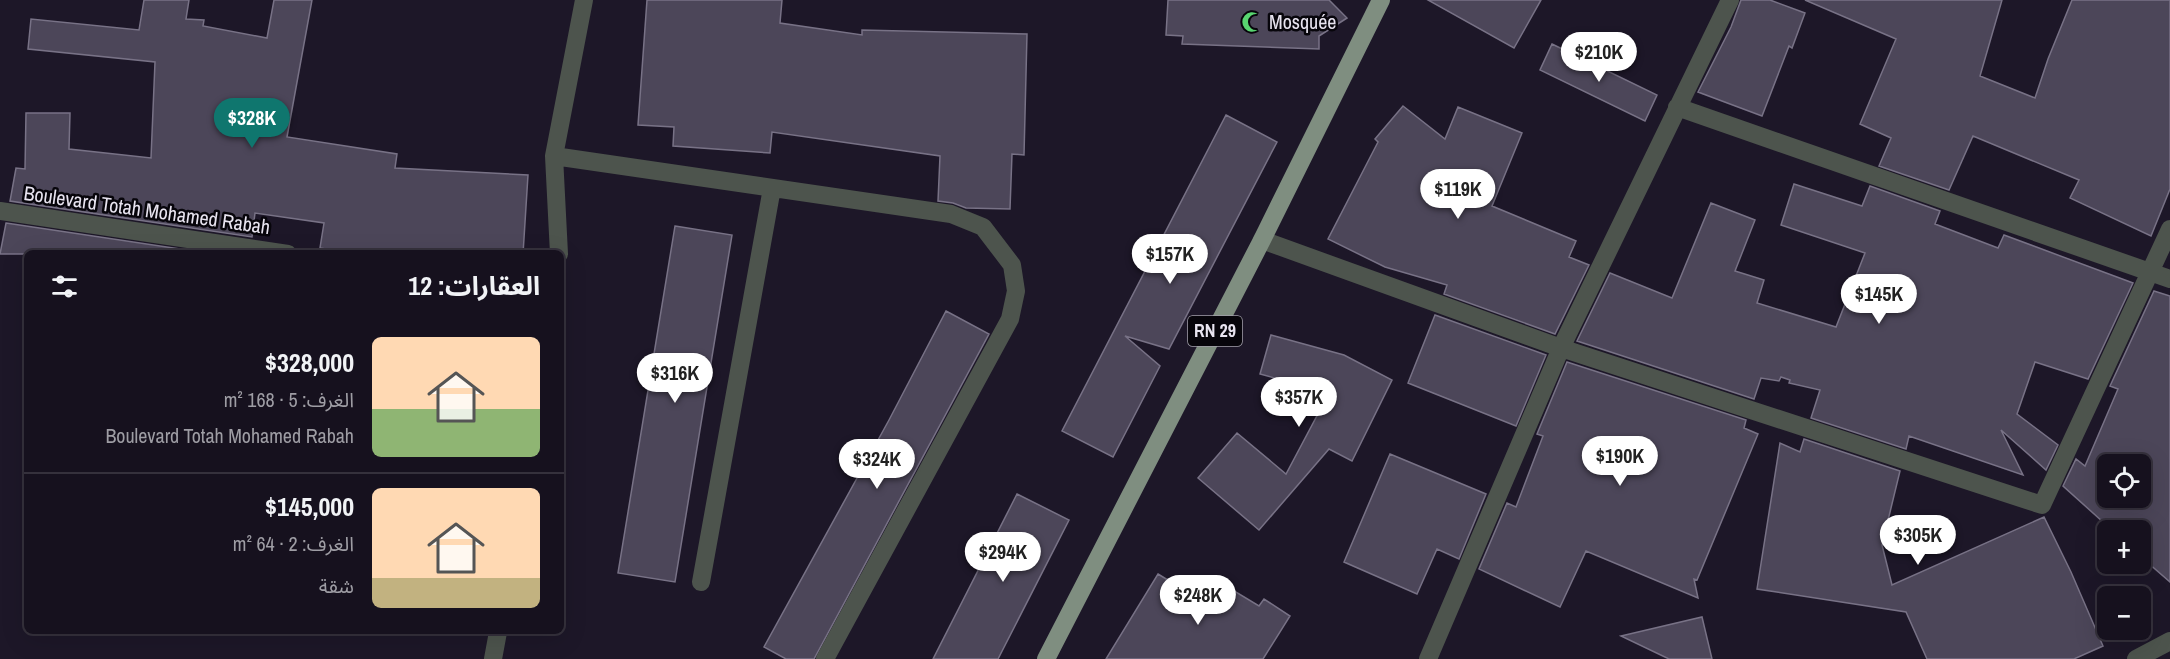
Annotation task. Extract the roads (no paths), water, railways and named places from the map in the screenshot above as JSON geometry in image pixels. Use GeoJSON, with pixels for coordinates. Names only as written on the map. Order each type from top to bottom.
{"type":"FeatureCollection","features":[{"type":"Feature","properties":{"kind":"main road","name":"RN 29"},"geometry":{"type":"LineString","coordinates":[[1046,659],[1262,240],[1381,0]]}},
{"type":"Feature","properties":{"kind":"street"},"geometry":{"type":"LineString","coordinates":[[559,250],[554,156],[584,0]]}},
{"type":"Feature","properties":{"kind":"street"},"geometry":{"type":"LineString","coordinates":[[1428,659],[1561,348],[1730,0]]}},
{"type":"Feature","properties":{"kind":"street"},"geometry":{"type":"LineString","coordinates":[[1677,108],[2170,279]]}},
{"type":"Feature","properties":{"kind":"street"},"geometry":{"type":"LineString","coordinates":[[554,156],[951,214],[983,227],[1012,265],[1016,291],[1010,319],[825,659]]}},
{"type":"Feature","properties":{"kind":"street"},"geometry":{"type":"LineString","coordinates":[[701,582],[772,188]]}},
{"type":"Feature","properties":{"kind":"street","name":"Boulevard Totah Mohamed Rabah"},"geometry":{"type":"LineString","coordinates":[[0,211],[261,250]]}},
{"type":"Feature","properties":{"kind":"street"},"geometry":{"type":"LineString","coordinates":[[1262,240],[1561,348],[2042,505],[2170,229]]}},
{"type":"Feature","properties":{"kind":"street"},"geometry":{"type":"LineString","coordinates":[[493,659],[498,634]]}},
{"type":"Feature","properties":{"kind":"street"},"geometry":{"type":"LineString","coordinates":[[2136,659],[2170,641]]}},
{"type":"Feature","properties":{"kind":"place","name":"Mosquée"},"geometry":{"type":"Point","coordinates":[1252,22]}}]}
